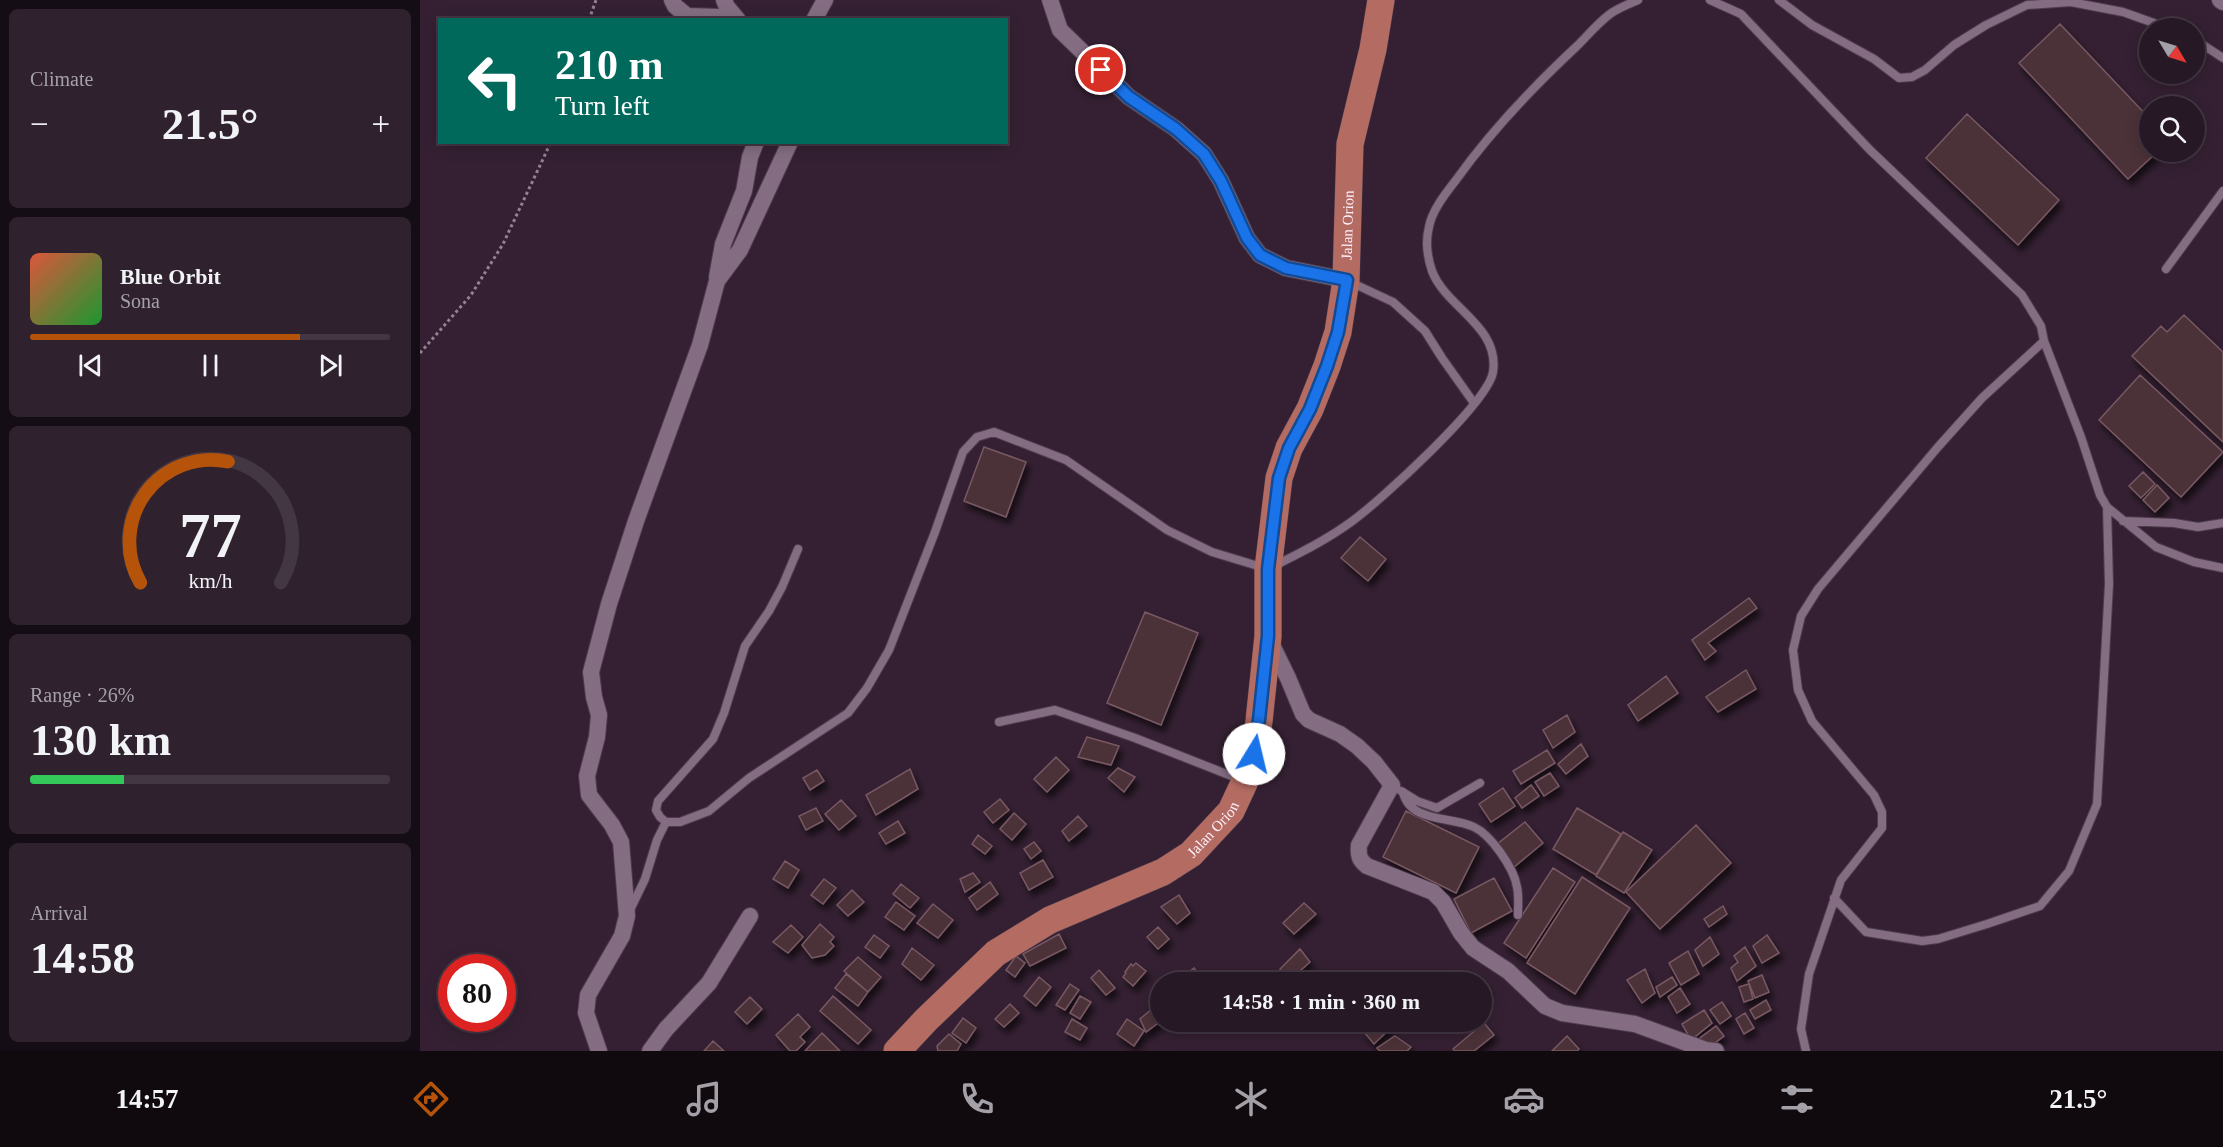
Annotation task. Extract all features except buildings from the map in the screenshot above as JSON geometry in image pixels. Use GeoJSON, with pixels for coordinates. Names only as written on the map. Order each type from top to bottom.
{"type":"FeatureCollection","features":[{"type":"Feature","properties":{"kind":"highway","name":"Jalan Orion"},"geometry":{"type":"LineString","coordinates":[[897,1051],[996,953],[1050,920],[1163,872],[1191,854],[1231,811],[1245,781],[1254,754],[1259,720],[1268,636],[1268,569],[1279,478],[1289,448],[1310,409],[1338,332],[1347,280],[1350,144],[1373,49],[1381,0]]}},
{"type":"Feature","properties":{"kind":"street"},"geometry":{"type":"LineString","coordinates":[[672,0],[690,18],[723,18]]}},
{"type":"Feature","properties":{"kind":"street"},"geometry":{"type":"LineString","coordinates":[[724,0],[736,18]]}},
{"type":"Feature","properties":{"kind":"street"},"geometry":{"type":"LineString","coordinates":[[815,18],[825,0]]}},
{"type":"Feature","properties":{"kind":"street"},"geometry":{"type":"LineString","coordinates":[[1050,0],[1059,30],[1129,97],[1176,129],[1204,154],[1221,181],[1247,238],[1260,255],[1286,268],[1347,280]]}},
{"type":"Feature","properties":{"kind":"street"},"geometry":{"type":"LineString","coordinates":[[717,281],[740,250],[774,182],[789,144]]}},
{"type":"Feature","properties":{"kind":"street"},"geometry":{"type":"LineString","coordinates":[[599,1051],[585,1013],[588,995],[622,936],[627,916],[621,842],[612,825],[589,795],[587,776],[597,737],[599,715],[591,672],[609,604],[636,521],[700,345],[717,281],[723,244],[744,190],[752,147]]}},
{"type":"Feature","properties":{"kind":"street"},"geometry":{"type":"LineString","coordinates":[[1268,636],[1303,714],[1310,720],[1340,734],[1357,747],[1397,788],[1359,845],[1358,852],[1361,861],[1367,866],[1433,892],[1443,902],[1461,933],[1473,948],[1508,971],[1545,1006],[1562,1012],[1635,1024],[1706,1050],[1716,1051]]}},
{"type":"Feature","properties":{"kind":"street"},"geometry":{"type":"LineString","coordinates":[[650,1051],[666,1029],[710,983],[750,916]]}},
{"type":"Feature","properties":{"kind":"lane"},"geometry":{"type":"LineString","coordinates":[[666,822],[680,822],[709,811],[749,778],[848,713],[867,688],[889,650],[963,452],[977,437],[994,432],[1066,459],[1167,530],[1212,552],[1268,569],[1351,522],[1430,453],[1486,389],[1493,373],[1489,344],[1475,321],[1446,296],[1432,272],[1426,249],[1429,225],[1445,194],[1481,144],[1542,79],[1611,14],[1638,0]]}},
{"type":"Feature","properties":{"kind":"lane"},"geometry":{"type":"LineString","coordinates":[[1710,0],[1741,14],[1870,150],[2022,295],[2041,326],[2044,341],[2081,437],[2100,495],[2107,507],[2156,547],[2194,562],[2223,568]]}},
{"type":"Feature","properties":{"kind":"lane"},"geometry":{"type":"LineString","coordinates":[[1779,0],[1812,25],[1874,59],[1899,78],[1912,77],[1925,70],[1954,45],[1986,25],[2027,5],[2071,2],[2123,12],[2140,18]]}},
{"type":"Feature","properties":{"kind":"lane"},"geometry":{"type":"LineString","coordinates":[[2205,46],[2223,58]]}},
{"type":"Feature","properties":{"kind":"lane"},"geometry":{"type":"LineString","coordinates":[[2166,269],[2223,191]]}},
{"type":"Feature","properties":{"kind":"lane"},"geometry":{"type":"LineString","coordinates":[[1347,280],[1394,302],[1425,331],[1474,403]]}},
{"type":"Feature","properties":{"kind":"lane"},"geometry":{"type":"LineString","coordinates":[[1806,1051],[1801,1029],[1809,974],[1833,898],[1841,880],[1882,828],[1882,812],[1874,795],[1812,721],[1798,690],[1793,650],[1801,616],[1818,589],[1931,455],[1982,398],[2044,341]]}},
{"type":"Feature","properties":{"kind":"lane"},"geometry":{"type":"LineString","coordinates":[[1833,898],[1866,932],[1922,941],[1938,939],[2040,906],[2069,871],[2097,804],[2109,584],[2107,507]]}},
{"type":"Feature","properties":{"kind":"lane"},"geometry":{"type":"LineString","coordinates":[[2123,521],[2174,523],[2198,527],[2223,523]]}},
{"type":"Feature","properties":{"kind":"lane"},"geometry":{"type":"LineString","coordinates":[[666,822],[656,810],[658,801],[713,739],[724,713],[745,646],[769,611],[798,549]]}},
{"type":"Feature","properties":{"kind":"lane"},"geometry":{"type":"LineString","coordinates":[[999,722],[1055,710],[1245,781]]}},
{"type":"Feature","properties":{"kind":"lane"},"geometry":{"type":"LineString","coordinates":[[1397,788],[1417,801],[1437,808],[1480,783]]}},
{"type":"Feature","properties":{"kind":"lane"},"geometry":{"type":"LineString","coordinates":[[1397,788],[1411,809],[1459,822],[1484,833],[1514,877],[1517,887],[1518,915]]}},
{"type":"Feature","properties":{"kind":"lane"},"geometry":{"type":"LineString","coordinates":[[627,916],[645,879],[657,840],[666,822]]}},
{"type":"Feature","properties":{"kind":"path"},"geometry":{"type":"LineString","coordinates":[[590,18],[597,0]]}},
{"type":"Feature","properties":{"kind":"path"},"geometry":{"type":"LineString","coordinates":[[420,353],[471,295],[503,243],[550,144]]}},
{"type":"Feature","properties":{"kind":"route"},"geometry":{"type":"LineString","coordinates":[[1101,70],[1129,97],[1176,129],[1204,154],[1221,181],[1247,238],[1260,255],[1286,268],[1347,280],[1338,332],[1327,366],[1310,409],[1289,448],[1279,478],[1268,569],[1268,636],[1254,754]]}}]}
